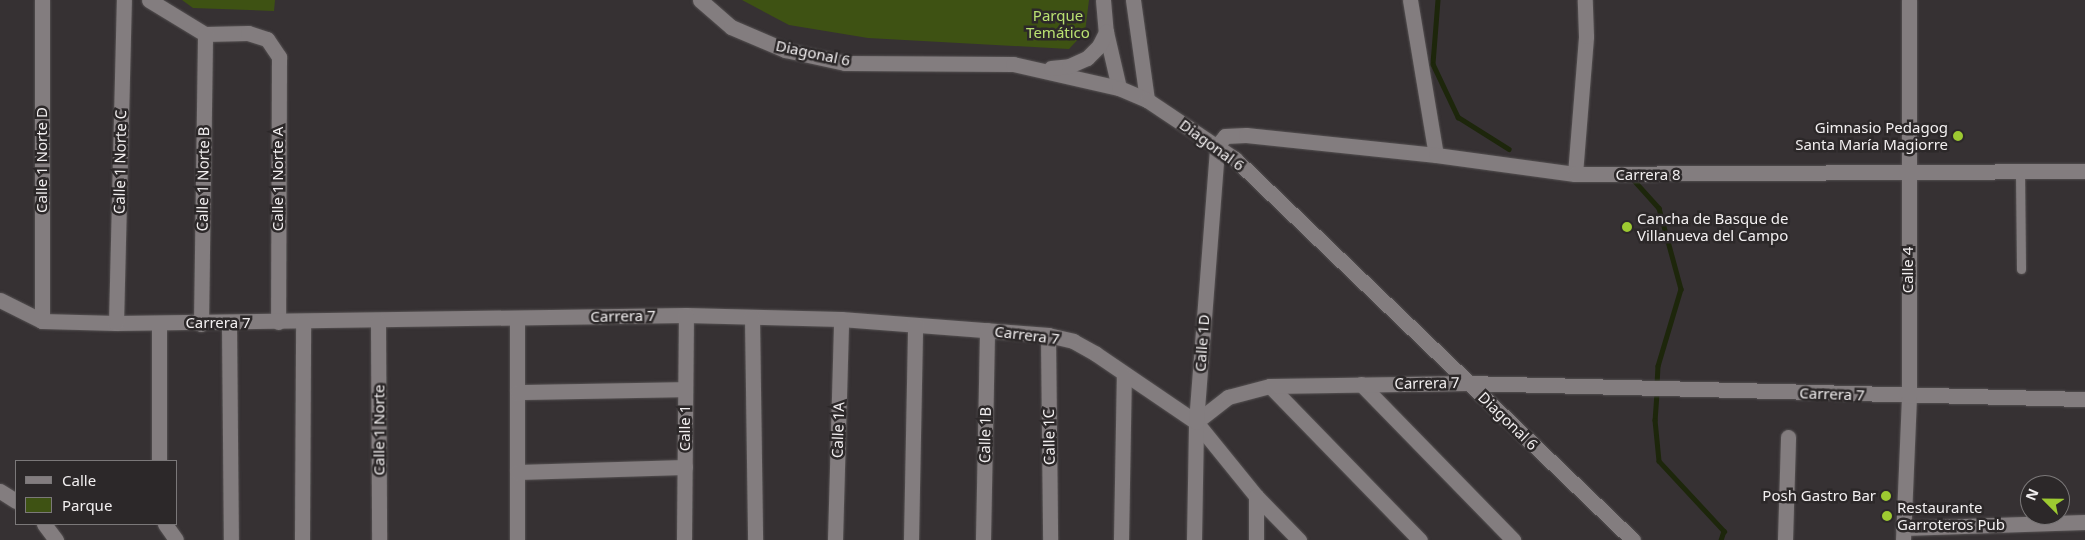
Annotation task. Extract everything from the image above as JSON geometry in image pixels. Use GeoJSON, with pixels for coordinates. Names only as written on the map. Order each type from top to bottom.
{"type":"FeatureCollection","features":[{"type":"Feature","properties":{"kind":"street","name":"Calle 1 Norte D"},"geometry":{"type":"LineString","coordinates":[[42,0],[42,320]]}},
{"type":"Feature","properties":{"kind":"street","name":"Calle 1 Norte C"},"geometry":{"type":"LineString","coordinates":[[116,323],[124,0]]}},
{"type":"Feature","properties":{"kind":"street"},"geometry":{"type":"LineString","coordinates":[[149,0],[205,34]]}},
{"type":"Feature","properties":{"kind":"street","name":"Diagonal 6"},"geometry":{"type":"LineString","coordinates":[[700,0],[731,27],[785,50],[845,63],[1013,64],[1119,88],[1147,100],[1235,159],[1633,540]]}},
{"type":"Feature","properties":{"kind":"street"},"geometry":{"type":"LineString","coordinates":[[1104,0],[1106,32],[1119,88]]}},
{"type":"Feature","properties":{"kind":"street"},"geometry":{"type":"LineString","coordinates":[[1134,0],[1147,100]]}},
{"type":"Feature","properties":{"kind":"street"},"geometry":{"type":"LineString","coordinates":[[1410,0],[1436,155]]}},
{"type":"Feature","properties":{"kind":"street"},"geometry":{"type":"LineString","coordinates":[[1575,174],[1586,36],[1585,0]]}},
{"type":"Feature","properties":{"kind":"street","name":"Calle 4"},"geometry":{"type":"LineString","coordinates":[[1903,534],[1909,396],[1909,0]]}},
{"type":"Feature","properties":{"kind":"street"},"geometry":{"type":"LineString","coordinates":[[1040,69],[1079,63],[1093,53],[1106,32]]}},
{"type":"Feature","properties":{"kind":"street","name":"Calle 1 Norte A"},"geometry":{"type":"LineString","coordinates":[[205,34],[248,33],[267,39],[279,57],[278,322]]}},
{"type":"Feature","properties":{"kind":"street","name":"Calle 1 Norte B"},"geometry":{"type":"LineString","coordinates":[[201,324],[205,34]]}},
{"type":"Feature","properties":{"kind":"street","name":"Carrera 8"},"geometry":{"type":"LineString","coordinates":[[1217,146],[1225,136],[1246,135],[1436,155],[1575,174],[1636,176],[1908,171],[2085,171]]}},
{"type":"Feature","properties":{"kind":"street","name":"Calle 1D"},"geometry":{"type":"LineString","coordinates":[[1194,540],[1196,422],[1217,146]]}},
{"type":"Feature","properties":{"kind":"street","name":"Carrera 7"},"geometry":{"type":"LineString","coordinates":[[0,300],[42,320],[116,323],[201,324],[686,315],[842,319],[1048,335],[1073,342],[1196,422],[1228,397],[1270,386],[1468,383],[1909,396],[2085,398]]}},
{"type":"Feature","properties":{"kind":"street","name":"Calle 1"},"geometry":{"type":"LineString","coordinates":[[684,540],[686,315]]}},
{"type":"Feature","properties":{"kind":"street"},"geometry":{"type":"LineString","coordinates":[[752,317],[755,540]]}},
{"type":"Feature","properties":{"kind":"street"},"geometry":{"type":"LineString","coordinates":[[517,318],[517,540]]}},
{"type":"Feature","properties":{"kind":"street","name":"Calle 1A"},"geometry":{"type":"LineString","coordinates":[[835,540],[842,319]]}},
{"type":"Feature","properties":{"kind":"street","name":"Calle 1 Norte"},"geometry":{"type":"LineString","coordinates":[[378,321],[379,540]]}},
{"type":"Feature","properties":{"kind":"street"},"geometry":{"type":"LineString","coordinates":[[302,322],[302,540]]}},
{"type":"Feature","properties":{"kind":"street"},"geometry":{"type":"LineString","coordinates":[[159,323],[159,460]]}},
{"type":"Feature","properties":{"kind":"street"},"geometry":{"type":"LineString","coordinates":[[229,323],[231,540]]}},
{"type":"Feature","properties":{"kind":"street"},"geometry":{"type":"LineString","coordinates":[[911,540],[915,325]]}},
{"type":"Feature","properties":{"kind":"street","name":"Calle 1B"},"geometry":{"type":"LineString","coordinates":[[982,540],[987,330]]}},
{"type":"Feature","properties":{"kind":"street","name":"Calle 1C"},"geometry":{"type":"LineString","coordinates":[[1048,335],[1050,540]]}},
{"type":"Feature","properties":{"kind":"street"},"geometry":{"type":"LineString","coordinates":[[1122,540],[1124,375]]}},
{"type":"Feature","properties":{"kind":"street"},"geometry":{"type":"LineString","coordinates":[[1361,384],[1513,540]]}},
{"type":"Feature","properties":{"kind":"street"},"geometry":{"type":"LineString","coordinates":[[1270,386],[1420,540]]}},
{"type":"Feature","properties":{"kind":"street"},"geometry":{"type":"LineString","coordinates":[[517,392],[685,389]]}},
{"type":"Feature","properties":{"kind":"street"},"geometry":{"type":"LineString","coordinates":[[1196,422],[1256,496],[1299,540]]}},
{"type":"Feature","properties":{"kind":"street"},"geometry":{"type":"LineString","coordinates":[[1784,540],[1788,437]]}},
{"type":"Feature","properties":{"kind":"street"},"geometry":{"type":"LineString","coordinates":[[517,472],[685,467]]}},
{"type":"Feature","properties":{"kind":"street"},"geometry":{"type":"LineString","coordinates":[[0,492],[15,500]]}},
{"type":"Feature","properties":{"kind":"street"},"geometry":{"type":"LineString","coordinates":[[1256,496],[1256,540]]}},
{"type":"Feature","properties":{"kind":"street"},"geometry":{"type":"LineString","coordinates":[[1903,534],[2085,522]]}},
{"type":"Feature","properties":{"kind":"street"},"geometry":{"type":"LineString","coordinates":[[45,525],[56,540]]}},
{"type":"Feature","properties":{"kind":"street"},"geometry":{"type":"LineString","coordinates":[[166,525],[176,540]]}},
{"type":"Feature","properties":{"kind":"lane"},"geometry":{"type":"LineString","coordinates":[[2020,171],[2021,269]]}},
{"type":"Feature","properties":{"kind":"green space"},"geometry":{"type":"Polygon","coordinates":[[[182,0],[275,0],[274,11],[193,8],[182,0]]]}},
{"type":"Feature","properties":{"kind":"green space","name":"Parque Temático"},"geometry":{"type":"Polygon","coordinates":[[[742,0],[1089,0],[1085,32],[1069,49],[868,38],[789,25],[742,0]]]}},
{"type":"Feature","properties":{"kind":"waterway"},"geometry":{"type":"LineString","coordinates":[[1438,0],[1433,64],[1458,117],[1509,149]]}},
{"type":"Feature","properties":{"kind":"waterway"},"geometry":{"type":"LineString","coordinates":[[1631,177],[1659,208],[1681,289],[1658,366],[1657,383]]}},
{"type":"Feature","properties":{"kind":"waterway"},"geometry":{"type":"LineString","coordinates":[[1657,393],[1655,420],[1659,461],[1724,531],[1721,540]]}},
{"type":"Feature","properties":{"kind":"place","name":"Gimnasio Pedagog Santa María Magiorre"},"geometry":{"type":"Point","coordinates":[1958,136]}},
{"type":"Feature","properties":{"kind":"place","name":"Cancha de Basque de Villanueva del Campo"},"geometry":{"type":"Point","coordinates":[1627,227]}},
{"type":"Feature","properties":{"kind":"place","name":"Posh Gastro Bar"},"geometry":{"type":"Point","coordinates":[1886,496]}},
{"type":"Feature","properties":{"kind":"place","name":"Restaurante Garroteros Pub"},"geometry":{"type":"Point","coordinates":[1887,516]}}]}
